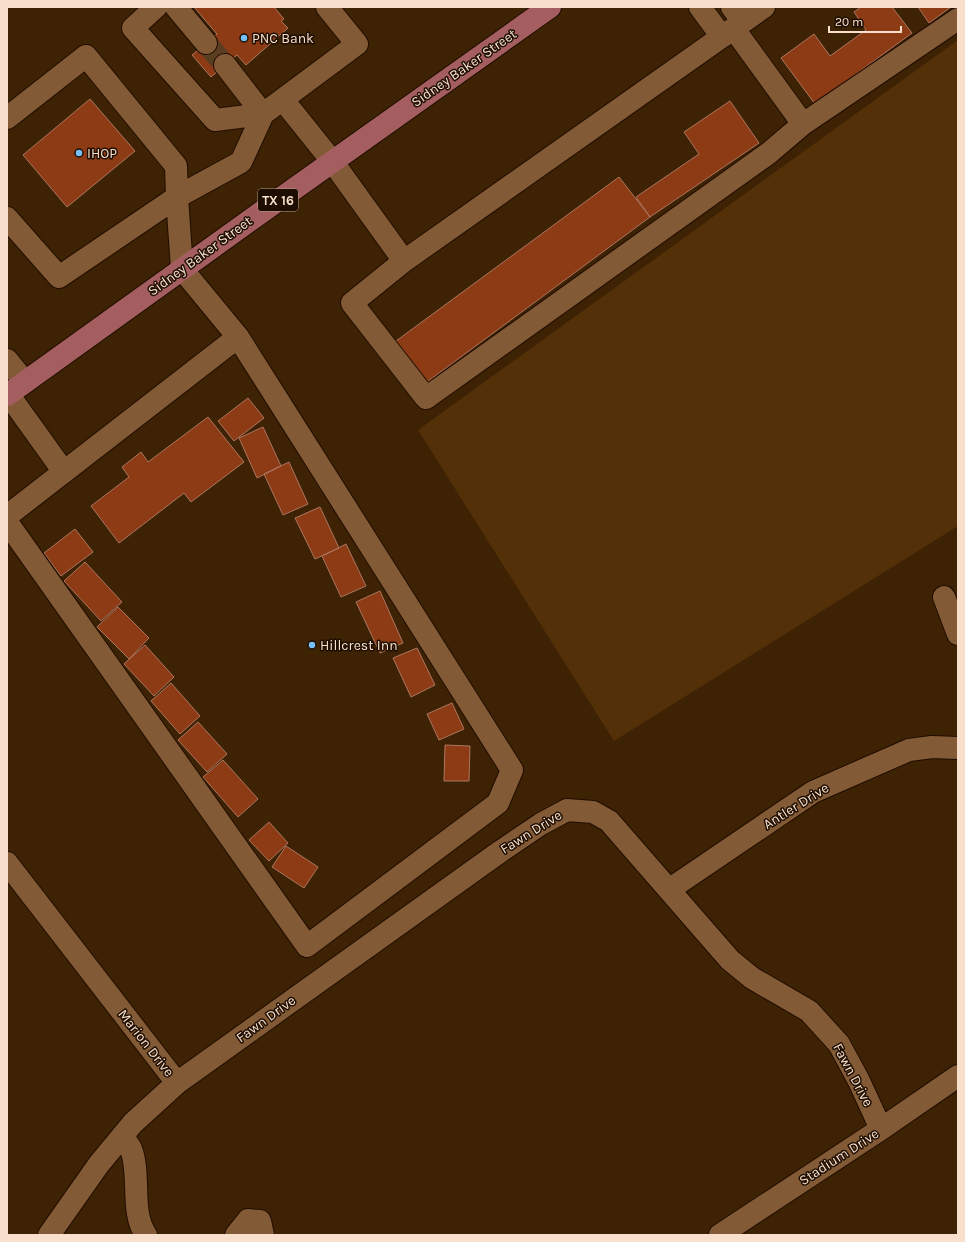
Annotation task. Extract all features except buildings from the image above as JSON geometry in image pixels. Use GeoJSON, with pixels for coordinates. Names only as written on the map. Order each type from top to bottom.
{"type":"FeatureCollection","features":[{"type":"Feature","properties":{"kind":"main road","name":"Sidney Baker Street"},"geometry":{"type":"LineString","coordinates":[[14,390],[182,268],[550,7]]}},
{"type":"Feature","properties":{"kind":"street"},"geometry":{"type":"LineString","coordinates":[[156,7],[133,28],[215,120],[263,114],[357,44],[327,7]]}},
{"type":"Feature","properties":{"kind":"street"},"geometry":{"type":"LineString","coordinates":[[176,7],[206,43]]}},
{"type":"Feature","properties":{"kind":"street"},"geometry":{"type":"LineString","coordinates":[[700,7],[733,24],[803,124]]}},
{"type":"Feature","properties":{"kind":"street"},"geometry":{"type":"LineString","coordinates":[[764,7],[733,24],[404,261],[352,303],[426,398],[762,157],[803,124],[958,19]]}},
{"type":"Feature","properties":{"kind":"street"},"geometry":{"type":"LineString","coordinates":[[7,118],[86,56],[176,166],[182,268],[238,336],[512,770],[498,804],[307,946],[7,522]]}},
{"type":"Feature","properties":{"kind":"street"},"geometry":{"type":"LineString","coordinates":[[225,66],[263,114]]}},
{"type":"Feature","properties":{"kind":"street"},"geometry":{"type":"LineString","coordinates":[[283,100],[332,161],[404,261]]}},
{"type":"Feature","properties":{"kind":"street"},"geometry":{"type":"LineString","coordinates":[[7,218],[59,277],[177,197],[241,162],[263,114]]}},
{"type":"Feature","properties":{"kind":"street"},"geometry":{"type":"LineString","coordinates":[[7,516],[238,336]]}},
{"type":"Feature","properties":{"kind":"street"},"geometry":{"type":"LineString","coordinates":[[7,360],[14,390],[64,472]]}},
{"type":"Feature","properties":{"kind":"street"},"geometry":{"type":"LineString","coordinates":[[944,597],[958,634]]}},
{"type":"Feature","properties":{"kind":"street","name":"Antler Drive"},"geometry":{"type":"LineString","coordinates":[[670,889],[813,792],[909,750],[932,747],[958,748]]}},
{"type":"Feature","properties":{"kind":"street","name":"Fawn Drive"},"geometry":{"type":"LineString","coordinates":[[177,1083],[501,851],[541,824],[567,810],[593,812],[609,821],[670,889],[730,960],[752,978],[809,1011],[839,1044],[859,1081],[881,1130]]}},
{"type":"Feature","properties":{"kind":"street","name":"Marion Drive"},"geometry":{"type":"LineString","coordinates":[[7,863],[177,1083],[133,1123],[122,1136],[99,1164],[49,1235]]}},
{"type":"Feature","properties":{"kind":"street","name":"Stadium Drive"},"geometry":{"type":"LineString","coordinates":[[720,1235],[881,1130],[958,1076]]}},
{"type":"Feature","properties":{"kind":"street"},"geometry":{"type":"LineString","coordinates":[[122,1136],[131,1148],[136,1170],[137,1204],[143,1231],[146,1235]]}},
{"type":"Feature","properties":{"kind":"street"},"geometry":{"type":"LineString","coordinates":[[236,1235],[248,1220],[260,1221],[263,1235]]}},
{"type":"Feature","properties":{"kind":"shaded area"},"geometry":{"type":"Polygon","coordinates":[[[958,40],[958,526],[614,741],[418,430],[958,40]]]}},
{"type":"Feature","properties":{"kind":"tunnel"},"geometry":{"type":"LineString","coordinates":[[206,43],[225,65]]}},
{"type":"Feature","properties":{"kind":"place","name":"PNC Bank"},"geometry":{"type":"Point","coordinates":[244,38]}},
{"type":"Feature","properties":{"kind":"place","name":"IHOP"},"geometry":{"type":"Point","coordinates":[79,153]}},
{"type":"Feature","properties":{"kind":"place","name":"Hillcrest Inn"},"geometry":{"type":"Point","coordinates":[312,645]}}]}
